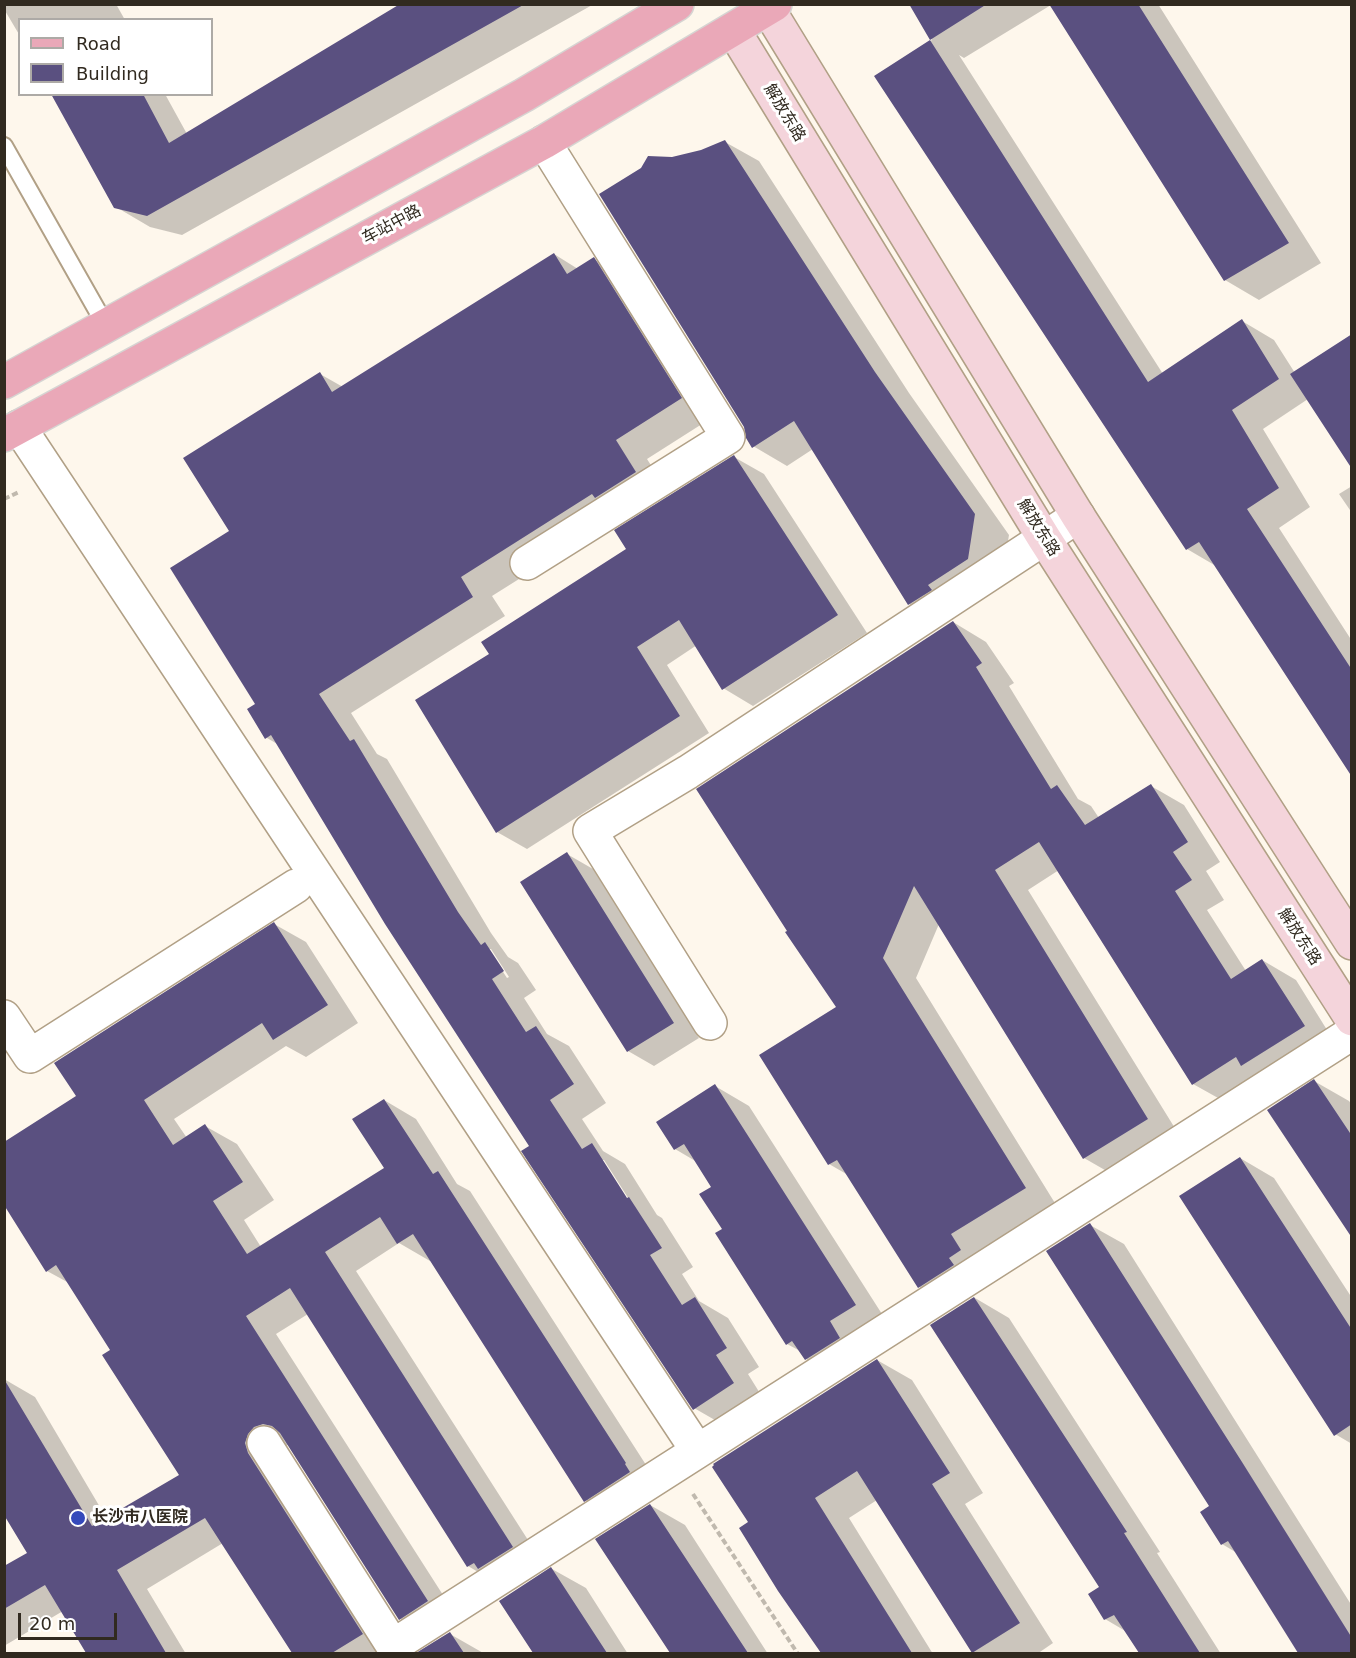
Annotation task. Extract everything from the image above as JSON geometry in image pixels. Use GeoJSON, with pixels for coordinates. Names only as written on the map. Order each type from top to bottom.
{"type":"FeatureCollection","features":[{"type":"Feature","properties":{"kind":"main road"},"geometry":{"type":"LineString","coordinates":[[4,382],[524,95],[678,4]]}},
{"type":"Feature","properties":{"kind":"main road"},"geometry":{"type":"LineString","coordinates":[[769,6],[1078,516],[1352,943]]}},
{"type":"Feature","properties":{"kind":"main road","name":"车站中路"},"geometry":{"type":"LineString","coordinates":[[12,431],[544,142],[734,31],[769,6]]}},
{"type":"Feature","properties":{"kind":"main road","name":"解放东路"},"geometry":{"type":"LineString","coordinates":[[734,31],[1044,538],[1352,1019]]}},
{"type":"Feature","properties":{"kind":"street"},"geometry":{"type":"LineString","coordinates":[[527,563],[728,437],[544,142]]}},
{"type":"Feature","properties":{"kind":"street"},"geometry":{"type":"LineString","coordinates":[[12,431],[686,1458]]}},
{"type":"Feature","properties":{"kind":"street"},"geometry":{"type":"LineString","coordinates":[[710,1023],[590,831],[688,772],[1078,516]]}},
{"type":"Feature","properties":{"kind":"street"},"geometry":{"type":"LineString","coordinates":[[4,1017],[30,1056],[296,886]]}},
{"type":"Feature","properties":{"kind":"street"},"geometry":{"type":"LineString","coordinates":[[264,1443],[393,1646],[1352,1033]]}},
{"type":"Feature","properties":{"kind":"lane"},"geometry":{"type":"LineString","coordinates":[[4,146],[106,326]]}},
{"type":"Feature","properties":{"kind":"path"},"geometry":{"type":"LineString","coordinates":[[4,499],[19,492]]}},
{"type":"Feature","properties":{"kind":"path"},"geometry":{"type":"LineString","coordinates":[[686,1458],[798,1653]]}},
{"type":"Feature","properties":{"kind":"building"},"geometry":{"type":"Polygon","coordinates":[[[400,4],[525,4],[147,216],[114,208],[52,96],[144,96],[169,143],[400,4]]]}},
{"type":"Feature","properties":{"kind":"building"},"geometry":{"type":"Polygon","coordinates":[[[909,4],[987,4],[930,40],[909,4]]]}},
{"type":"Feature","properties":{"kind":"building"},"geometry":{"type":"Polygon","coordinates":[[[1049,4],[1138,4],[1289,243],[1224,281],[1049,4]]]}},
{"type":"Feature","properties":{"kind":"building"},"geometry":{"type":"Polygon","coordinates":[[[930,40],[1148,382],[1242,319],[1279,379],[1232,410],[1279,488],[1247,509],[1352,670],[1352,777],[1199,542],[1186,550],[874,76],[930,40]]]}},
{"type":"Feature","properties":{"kind":"building"},"geometry":{"type":"Polygon","coordinates":[[[725,140],[875,372],[975,514],[968,559],[928,585],[932,590],[908,605],[794,421],[752,448],[746,438],[744,427],[599,194],[641,168],[648,156],[672,157],[701,150],[725,140]]]}},
{"type":"Feature","properties":{"kind":"building"},"geometry":{"type":"Polygon","coordinates":[[[554,253],[567,274],[594,257],[682,398],[616,440],[636,472],[595,498],[592,494],[461,577],[473,597],[319,694],[350,741],[354,739],[458,912],[481,945],[485,942],[504,971],[492,979],[526,1032],[536,1026],[574,1084],[550,1100],[582,1149],[592,1143],[662,1248],[650,1255],[682,1305],[695,1297],[727,1348],[716,1355],[734,1383],[693,1410],[521,1151],[529,1146],[385,924],[271,735],[265,739],[247,709],[255,704],[170,568],[229,531],[183,458],[320,372],[332,392],[554,253]]]}},
{"type":"Feature","properties":{"kind":"building"},"geometry":{"type":"Polygon","coordinates":[[[1352,334],[1352,469],[1290,374],[1352,334]]]}},
{"type":"Feature","properties":{"kind":"building"},"geometry":{"type":"Polygon","coordinates":[[[734,455],[838,615],[722,690],[679,620],[637,647],[680,716],[496,833],[415,700],[489,654],[481,642],[626,549],[614,530],[734,455]]]}},
{"type":"Feature","properties":{"kind":"building"},"geometry":{"type":"Polygon","coordinates":[[[953,621],[982,663],[976,667],[1051,789],[1057,785],[1085,825],[1151,784],[1188,842],[1173,852],[1192,880],[1175,891],[1231,979],[1262,959],[1305,1026],[1241,1066],[1236,1057],[1192,1085],[1039,842],[995,870],[1148,1119],[1083,1159],[914,886],[883,958],[1026,1188],[951,1234],[961,1250],[949,1258],[954,1265],[918,1288],[837,1160],[828,1165],[759,1055],[836,1007],[785,932],[787,931],[696,789],[953,621]]]}},
{"type":"Feature","properties":{"kind":"building"},"geometry":{"type":"Polygon","coordinates":[[[567,852],[674,1023],[627,1052],[520,882],[567,852]]]}},
{"type":"Feature","properties":{"kind":"building"},"geometry":{"type":"Polygon","coordinates":[[[274,922],[328,1005],[273,1040],[262,1023],[144,1100],[173,1145],[205,1124],[243,1182],[213,1201],[247,1254],[384,1168],[352,1119],[384,1099],[433,1174],[438,1171],[630,1472],[584,1502],[413,1234],[397,1244],[380,1217],[325,1252],[513,1547],[478,1569],[474,1563],[467,1567],[290,1288],[246,1316],[428,1601],[399,1620],[280,1433],[272,1426],[263,1424],[254,1427],[248,1434],[245,1443],[248,1453],[363,1634],[332,1653],[292,1653],[205,1518],[117,1570],[166,1653],[86,1653],[45,1585],[4,1609],[4,1566],[27,1553],[4,1515],[4,1379],[92,1526],[179,1475],[102,1355],[110,1350],[56,1265],[46,1272],[4,1205],[4,1142],[76,1096],[54,1063],[274,922]]]}},
{"type":"Feature","properties":{"kind":"building"},"geometry":{"type":"Polygon","coordinates":[[[1314,1079],[1352,1136],[1352,1238],[1267,1110],[1314,1079]]]}},
{"type":"Feature","properties":{"kind":"building"},"geometry":{"type":"Polygon","coordinates":[[[715,1084],[856,1305],[830,1321],[840,1338],[805,1360],[792,1341],[786,1345],[715,1233],[722,1229],[699,1194],[711,1187],[684,1144],[674,1150],[656,1122],[715,1084]]]}},
{"type":"Feature","properties":{"kind":"building"},"geometry":{"type":"Polygon","coordinates":[[[1240,1157],[1352,1330],[1352,1424],[1334,1436],[1179,1196],[1240,1157]]]}},
{"type":"Feature","properties":{"kind":"building"},"geometry":{"type":"Polygon","coordinates":[[[1090,1223],[1352,1638],[1352,1653],[1298,1653],[1228,1541],[1221,1545],[1200,1512],[1209,1506],[1046,1251],[1090,1223]]]}},
{"type":"Feature","properties":{"kind":"building"},"geometry":{"type":"Polygon","coordinates":[[[974,1297],[1127,1532],[1124,1533],[1200,1653],[1139,1653],[1114,1615],[1104,1620],[1088,1594],[1099,1587],[930,1325],[974,1297]]]}},
{"type":"Feature","properties":{"kind":"building"},"geometry":{"type":"Polygon","coordinates":[[[877,1359],[950,1473],[932,1484],[1020,1623],[972,1653],[857,1471],[815,1498],[912,1653],[821,1653],[778,1591],[739,1528],[748,1522],[712,1467],[713,1464],[877,1359]]]}},
{"type":"Feature","properties":{"kind":"building"},"geometry":{"type":"Polygon","coordinates":[[[650,1504],[748,1653],[670,1653],[595,1539],[650,1504]]]}},
{"type":"Feature","properties":{"kind":"building"},"geometry":{"type":"Polygon","coordinates":[[[551,1567],[607,1653],[533,1653],[499,1601],[551,1567]]]}},
{"type":"Feature","properties":{"kind":"building"},"geometry":{"type":"Polygon","coordinates":[[[450,1632],[464,1653],[416,1653],[450,1632]]]}},
{"type":"Feature","properties":{"kind":"place","name":"长沙市八医院"},"geometry":{"type":"Point","coordinates":[78,1518]}}]}
